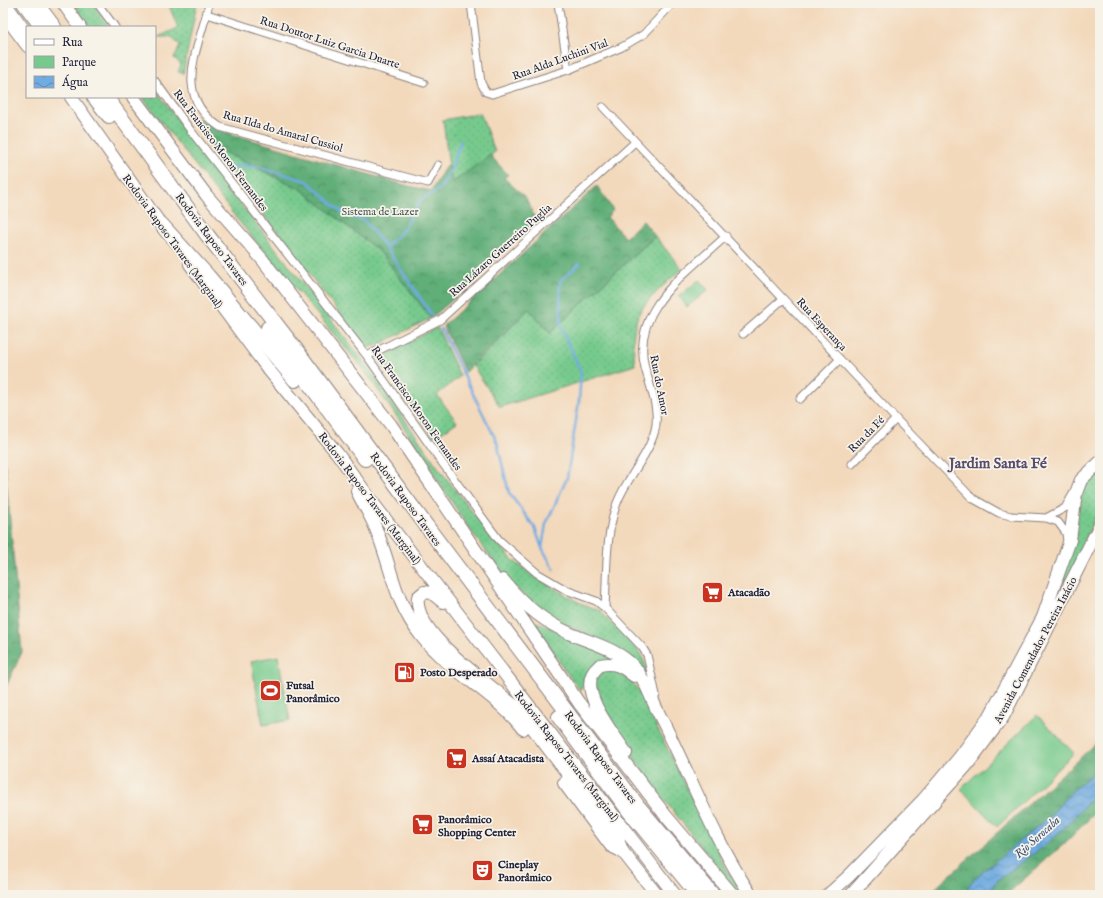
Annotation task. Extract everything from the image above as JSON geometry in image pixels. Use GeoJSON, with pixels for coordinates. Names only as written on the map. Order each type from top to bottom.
{"type":"FeatureCollection","features":[{"type":"Feature","properties":{"kind":"highway"},"geometry":{"type":"LineString","coordinates":[[5,3],[26,33]]}},
{"type":"Feature","properties":{"kind":"highway"},"geometry":{"type":"LineString","coordinates":[[24,3],[41,26]]}},
{"type":"Feature","properties":{"kind":"highway"},"geometry":{"type":"LineString","coordinates":[[36,3],[53,26]]}},
{"type":"Feature","properties":{"kind":"highway"},"geometry":{"type":"LineString","coordinates":[[62,3],[79,26]]}},
{"type":"Feature","properties":{"kind":"highway","name":"Rodovia Raposo Tavares (Marginal)"},"geometry":{"type":"LineString","coordinates":[[72,98],[231,320],[337,453],[376,507],[675,895]]}},
{"type":"Feature","properties":{"kind":"highway","name":"Rodovia Raposo Tavares"},"geometry":{"type":"LineString","coordinates":[[95,98],[629,811],[698,895]]}},
{"type":"Feature","properties":{"kind":"highway","name":"Rodovia Raposo Tavares"},"geometry":{"type":"LineString","coordinates":[[107,98],[208,236],[297,351],[437,540],[633,799],[713,895]]}},
{"type":"Feature","properties":{"kind":"highway"},"geometry":{"type":"LineString","coordinates":[[134,98],[207,196],[262,259],[391,425],[579,703],[666,816],[733,895]]}},
{"type":"Feature","properties":{"kind":"highway"},"geometry":{"type":"LineString","coordinates":[[161,224],[208,276],[306,393],[346,434]]}},
{"type":"Feature","properties":{"kind":"highway"},"geometry":{"type":"LineString","coordinates":[[337,453],[376,529],[395,589],[407,616],[423,638],[448,663],[509,712],[611,846],[623,852]]}},
{"type":"Feature","properties":{"kind":"highway","name":"Avenida Comendador Pereira Inácio"},"geometry":{"type":"LineString","coordinates":[[828,895],[849,876],[923,800],[958,758],[991,714],[1043,617],[1070,540],[1073,505],[1079,486],[1088,472],[1100,462]]}},
{"type":"Feature","properties":{"kind":"highway"},"geometry":{"type":"LineString","coordinates":[[458,525],[512,592],[537,616],[570,634],[623,656],[636,669],[665,725],[718,841],[751,895]]}},
{"type":"Feature","properties":{"kind":"highway","name":"Avenida Comendador Pereira Inácio"},"geometry":{"type":"LineString","coordinates":[[851,895],[967,765],[1003,717],[1100,526]]}},
{"type":"Feature","properties":{"kind":"highway"},"geometry":{"type":"LineString","coordinates":[[511,682],[442,601],[432,593],[424,592],[418,597],[417,605],[420,614],[439,640],[466,668],[505,697],[519,710],[618,840],[623,852],[657,895]]}},
{"type":"Feature","properties":{"kind":"highway"},"geometry":{"type":"LineString","coordinates":[[659,714],[636,678],[624,668],[611,663],[600,665],[592,674],[590,684],[594,702],[666,816]]}},
{"type":"Feature","properties":{"kind":"main road"},"geometry":{"type":"LineString","coordinates":[[3,15],[26,46]]}},
{"type":"Feature","properties":{"kind":"main road"},"geometry":{"type":"LineString","coordinates":[[66,98],[109,151]]}},
{"type":"Feature","properties":{"kind":"street"},"geometry":{"type":"LineString","coordinates":[[97,3],[114,26]]}},
{"type":"Feature","properties":{"kind":"street","name":"Rua Ilda do Amaral Cussiol"},"geometry":{"type":"LineString","coordinates":[[209,3],[191,70],[193,91],[200,109],[209,119],[220,127],[428,183],[438,165]]}},
{"type":"Feature","properties":{"kind":"street","name":"Rua Alda Luchini Vial"},"geometry":{"type":"LineString","coordinates":[[471,3],[481,83],[486,92],[492,94],[568,70],[622,47],[644,34],[673,3]]}},
{"type":"Feature","properties":{"kind":"street"},"geometry":{"type":"LineString","coordinates":[[558,3],[568,70]]}},
{"type":"Feature","properties":{"kind":"street","name":"Rua Doutor Luiz Garcia Duarte"},"geometry":{"type":"LineString","coordinates":[[207,14],[424,83]]}},
{"type":"Feature","properties":{"kind":"street","name":"Rua Francisco Moron Fernandes"},"geometry":{"type":"LineString","coordinates":[[156,82],[196,137],[367,356],[443,464],[499,540],[537,573],[566,590],[596,601],[605,608],[642,647],[650,665],[653,687],[665,725]]}},
{"type":"Feature","properties":{"kind":"street","name":"Rua Esperança"},"geometry":{"type":"LineString","coordinates":[[603,107],[972,498],[999,513],[1011,516],[1046,518],[1058,522],[1066,534],[1066,554]]}},
{"type":"Feature","properties":{"kind":"street","name":"Rua Lázaro Guerreiro Puglia"},"geometry":{"type":"LineString","coordinates":[[367,356],[440,320],[635,142]]}},
{"type":"Feature","properties":{"kind":"street","name":"Rua do Amor"},"geometry":{"type":"LineString","coordinates":[[605,608],[609,533],[617,503],[651,444],[656,428],[656,414],[643,359],[642,337],[648,320],[659,300],[668,289],[726,236]]}},
{"type":"Feature","properties":{"kind":"street"},"geometry":{"type":"LineString","coordinates":[[743,334],[783,299]]}},
{"type":"Feature","properties":{"kind":"street"},"geometry":{"type":"LineString","coordinates":[[800,399],[840,359]]}},
{"type":"Feature","properties":{"kind":"street","name":"Rua da Fé"},"geometry":{"type":"LineString","coordinates":[[852,464],[896,419]]}},
{"type":"Feature","properties":{"kind":"street"},"geometry":{"type":"LineString","coordinates":[[1046,518],[1065,508],[1079,486]]}},
{"type":"Feature","properties":{"kind":"green space"},"geometry":{"type":"Polygon","coordinates":[[[73,3],[92,3],[108,26],[89,26],[73,3]]]}},
{"type":"Feature","properties":{"kind":"green space"},"geometry":{"type":"Polygon","coordinates":[[[168,3],[197,3],[183,74],[178,72],[181,64],[174,58],[180,46],[171,37],[158,37],[178,28],[168,3]]]}},
{"type":"Feature","properties":{"kind":"green space"},"geometry":{"type":"Polygon","coordinates":[[[156,90],[240,203],[366,364],[440,470],[494,540],[513,560],[533,576],[578,602],[601,611],[638,650],[645,663],[648,676],[607,643],[555,620],[511,584],[470,530],[399,420],[364,370],[237,219],[143,98],[156,98],[156,90]]]}},
{"type":"Feature","properties":{"kind":"green space"},"geometry":{"type":"Polygon","coordinates":[[[480,113],[495,152],[481,164],[451,183],[443,120],[480,113]]]}},
{"type":"Feature","properties":{"kind":"green space","name":"Sistema de Lazer"},"geometry":{"type":"Polygon","coordinates":[[[197,118],[215,129],[408,186],[431,191],[446,166],[449,165],[452,183],[490,155],[508,175],[504,178],[526,198],[535,219],[532,225],[457,296],[431,318],[380,252],[301,189],[211,146],[191,122],[197,118]]]}},
{"type":"Feature","properties":{"kind":"green space"},"geometry":{"type":"Polygon","coordinates":[[[211,146],[301,189],[380,252],[431,318],[376,346],[368,347],[362,343],[211,146]]]}},
{"type":"Feature","properties":{"kind":"green space"},"geometry":{"type":"Polygon","coordinates":[[[597,186],[613,210],[607,217],[625,238],[643,221],[655,236],[550,333],[529,309],[465,372],[443,326],[597,186]]]}},
{"type":"Feature","properties":{"kind":"green space"},"geometry":{"type":"Polygon","coordinates":[[[655,236],[682,269],[656,292],[644,306],[637,319],[633,348],[635,365],[500,407],[473,366],[529,309],[550,333],[655,236]]]}},
{"type":"Feature","properties":{"kind":"green space"},"geometry":{"type":"Polygon","coordinates":[[[699,280],[708,290],[687,307],[679,296],[699,280]]]}},
{"type":"Feature","properties":{"kind":"green space"},"geometry":{"type":"Polygon","coordinates":[[[437,327],[460,376],[437,395],[457,422],[434,438],[380,362],[382,357],[437,327]]]}},
{"type":"Feature","properties":{"kind":"green space"},"geometry":{"type":"Polygon","coordinates":[[[3,460],[5,466],[22,652],[3,693],[3,460]]]}},
{"type":"Feature","properties":{"kind":"green space"},"geometry":{"type":"Polygon","coordinates":[[[1100,469],[1100,507],[1067,581],[1063,581],[1061,578],[1081,487],[1100,469]]]}},
{"type":"Feature","properties":{"kind":"green space"},"geometry":{"type":"Polygon","coordinates":[[[537,622],[592,645],[619,662],[586,676],[581,691],[566,672],[537,626],[537,622]]]}},
{"type":"Feature","properties":{"kind":"green space","name":"Futsal Panorâmico"},"geometry":{"type":"Polygon","coordinates":[[[278,656],[290,720],[263,725],[251,661],[278,656]]]}},
{"type":"Feature","properties":{"kind":"green space"},"geometry":{"type":"Polygon","coordinates":[[[612,669],[621,673],[639,691],[728,872],[746,895],[740,895],[665,801],[606,721],[594,684],[597,675],[603,670],[612,669]]]}},
{"type":"Feature","properties":{"kind":"green space"},"geometry":{"type":"Polygon","coordinates":[[[1037,715],[1074,753],[997,827],[961,789],[1037,715]]]}},
{"type":"Feature","properties":{"kind":"green space"},"geometry":{"type":"Polygon","coordinates":[[[1100,740],[1100,808],[1065,843],[1006,895],[928,895],[1100,740]]]}},
{"type":"Feature","properties":{"kind":"water","name":"Rio Sorocaba"},"geometry":{"type":"Polygon","coordinates":[[[1100,767],[1100,789],[1067,825],[1043,847],[999,879],[986,895],[962,895],[974,879],[1050,816],[1069,794],[1100,767]]]}},
{"type":"Feature","properties":{"kind":"waterway"},"geometry":{"type":"LineString","coordinates":[[386,247],[404,229],[420,200],[440,189],[451,170],[461,141]]}},
{"type":"Feature","properties":{"kind":"waterway"},"geometry":{"type":"LineString","coordinates":[[230,167],[242,165],[262,168],[307,181],[345,215],[364,220],[389,252],[431,314]]}},
{"type":"Feature","properties":{"kind":"waterway"},"geometry":{"type":"LineString","coordinates":[[542,548],[546,524],[567,478],[579,401],[581,372],[561,327],[560,281],[580,263]]}},
{"type":"Feature","properties":{"kind":"waterway"},"geometry":{"type":"LineString","coordinates":[[441,329],[497,442],[509,493],[535,528],[542,548],[554,569]]}},
{"type":"Feature","properties":{"kind":"place","name":"Atacadão"},"geometry":{"type":"Point","coordinates":[713,592]}},
{"type":"Feature","properties":{"kind":"place","name":"Posto Desperado"},"geometry":{"type":"Point","coordinates":[404,672]}},
{"type":"Feature","properties":{"kind":"place","name":"Futsal Panorâmico"},"geometry":{"type":"Point","coordinates":[270,691]}},
{"type":"Feature","properties":{"kind":"place","name":"Assaí Atacadista"},"geometry":{"type":"Point","coordinates":[456,758]}},
{"type":"Feature","properties":{"kind":"place","name":"Panorâmico Shopping Center"},"geometry":{"type":"Point","coordinates":[423,825]}},
{"type":"Feature","properties":{"kind":"place","name":"Cineplay Panorâmico"},"geometry":{"type":"Point","coordinates":[483,870]}},
{"type":"Feature","properties":{"kind":"district","name":"Jardim Santa Fé"},"geometry":{"type":"Point","coordinates":[998,463]}}]}
